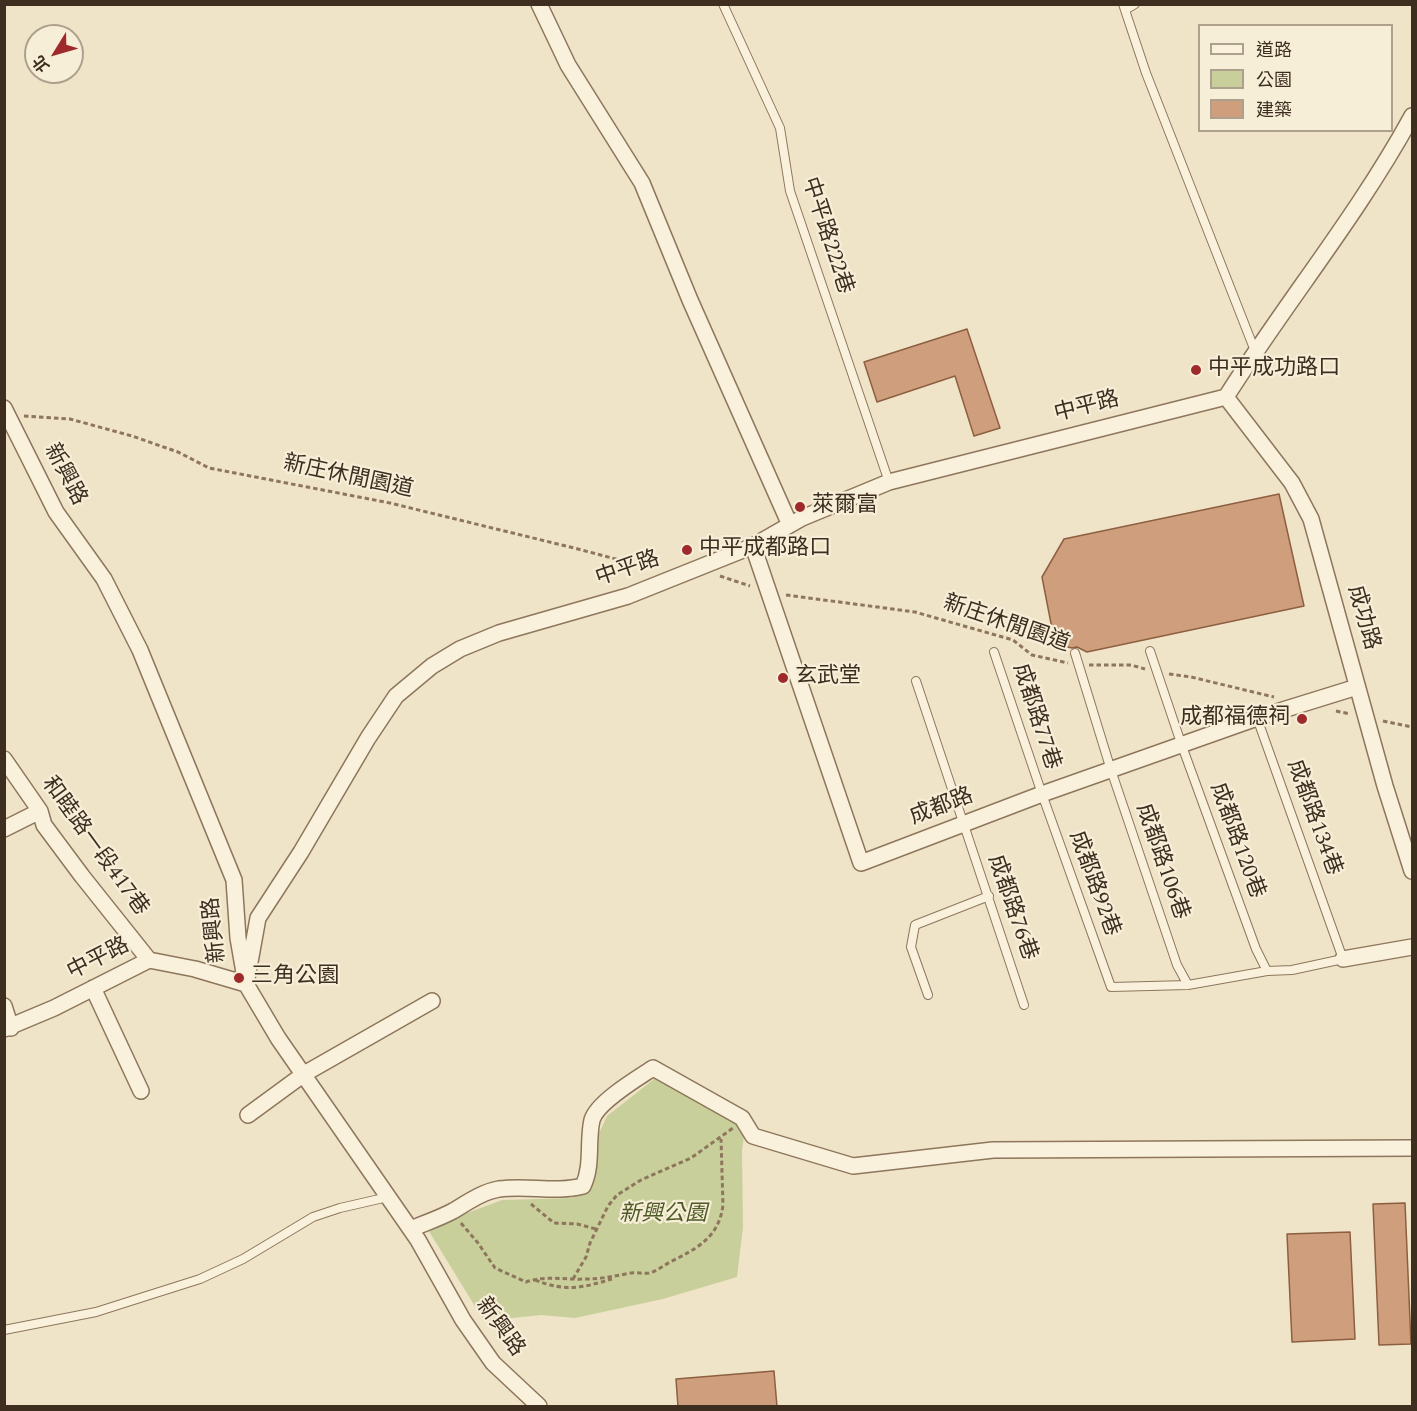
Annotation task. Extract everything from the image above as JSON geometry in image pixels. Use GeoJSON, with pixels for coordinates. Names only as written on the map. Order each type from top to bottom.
{"type":"FeatureCollection","features":[{"type":"Feature","properties":{"kind":"street"},"geometry":{"type":"LineString","coordinates":[[539,4],[567,65],[642,183],[695,311],[790,525]]}},
{"type":"Feature","properties":{"kind":"street"},"geometry":{"type":"LineString","coordinates":[[1226,397],[1255,351],[1329,249],[1413,116]]}},
{"type":"Feature","properties":{"kind":"street","name":"中平路"},"geometry":{"type":"LineString","coordinates":[[8,1028],[149,960],[195,969],[246,984],[258,918],[301,852],[368,738],[396,696],[432,666],[460,649],[499,633],[628,596],[682,576],[753,546],[802,518],[889,482],[1226,397]]}},
{"type":"Feature","properties":{"kind":"street","name":"成功路"},"geometry":{"type":"LineString","coordinates":[[1226,397],[1292,483],[1311,519],[1385,786],[1413,871]]}},
{"type":"Feature","properties":{"kind":"street","name":"新興路"},"geometry":{"type":"LineString","coordinates":[[7,413],[56,512],[104,579],[140,650],[234,880],[238,938],[246,984],[260,1010],[411,1229],[463,1320],[493,1363],[539,1407]]}},
{"type":"Feature","properties":{"kind":"street","name":"成都路"},"geometry":{"type":"LineString","coordinates":[[753,546],[861,863],[1042,794],[1257,718],[1358,687]]}},
{"type":"Feature","properties":{"kind":"street","name":"和睦路一段417巷"},"geometry":{"type":"LineString","coordinates":[[4,759],[40,811],[44,825],[149,960]]}},
{"type":"Feature","properties":{"kind":"street"},"geometry":{"type":"LineString","coordinates":[[4,829],[40,811]]}},
{"type":"Feature","properties":{"kind":"street"},"geometry":{"type":"LineString","coordinates":[[1343,959],[1413,947]]}},
{"type":"Feature","properties":{"kind":"street"},"geometry":{"type":"LineString","coordinates":[[93,988],[141,1091]]}},
{"type":"Feature","properties":{"kind":"street"},"geometry":{"type":"LineString","coordinates":[[248,1115],[304,1074],[432,1001]]}},
{"type":"Feature","properties":{"kind":"street"},"geometry":{"type":"LineString","coordinates":[[4,1006],[8,1028]]}},
{"type":"Feature","properties":{"kind":"street"},"geometry":{"type":"LineString","coordinates":[[411,1229],[452,1212],[476,1196],[498,1189],[567,1190],[583,1186],[588,1176],[593,1118],[602,1105],[653,1068],[742,1118],[753,1136],[853,1166],[993,1150],[1413,1148]]}},
{"type":"Feature","properties":{"kind":"lane","name":"中平路222巷"},"geometry":{"type":"LineString","coordinates":[[723,4],[780,128],[790,190],[889,482]]}},
{"type":"Feature","properties":{"kind":"lane"},"geometry":{"type":"LineString","coordinates":[[1135,4],[1124,7],[1146,73],[1255,351]]}},
{"type":"Feature","properties":{"kind":"lane","name":"成都路120巷"},"geometry":{"type":"LineString","coordinates":[[1150,651],[1256,950],[1268,971]]}},
{"type":"Feature","properties":{"kind":"lane","name":"成都路77巷"},"geometry":{"type":"LineString","coordinates":[[994,652],[1042,794]]}},
{"type":"Feature","properties":{"kind":"lane","name":"成都路106巷"},"geometry":{"type":"LineString","coordinates":[[1075,653],[1111,770],[1177,965],[1188,985]]}},
{"type":"Feature","properties":{"kind":"lane","name":"成都路76巷"},"geometry":{"type":"LineString","coordinates":[[916,681],[1024,1005]]}},
{"type":"Feature","properties":{"kind":"lane","name":"成都路134巷"},"geometry":{"type":"LineString","coordinates":[[1257,718],[1343,959]]}},
{"type":"Feature","properties":{"kind":"lane","name":"成都路92巷"},"geometry":{"type":"LineString","coordinates":[[1042,794],[1112,987],[1188,985]]}},
{"type":"Feature","properties":{"kind":"lane"},"geometry":{"type":"LineString","coordinates":[[928,995],[911,947],[915,925],[988,896]]}},
{"type":"Feature","properties":{"kind":"lane"},"geometry":{"type":"LineString","coordinates":[[1188,985],[1268,971],[1292,970],[1343,959]]}},
{"type":"Feature","properties":{"kind":"lane"},"geometry":{"type":"LineString","coordinates":[[4,1330],[96,1312],[200,1279],[243,1259],[313,1217],[388,1197]]}},
{"type":"Feature","properties":{"kind":"path","name":"新庄休閒園道"},"geometry":{"type":"LineString","coordinates":[[7,413],[70,419],[169,448],[208,468],[390,503],[682,576]]}},
{"type":"Feature","properties":{"kind":"path","name":"新庄休閒園道"},"geometry":{"type":"LineString","coordinates":[[698,569],[769,593],[831,599],[915,612],[1013,640],[1032,655],[1078,666],[1131,665],[1275,697]]}},
{"type":"Feature","properties":{"kind":"path"},"geometry":{"type":"LineString","coordinates":[[573,1279],[586,1257],[608,1206],[617,1195],[641,1180],[690,1158],[721,1138],[742,1118]]}},
{"type":"Feature","properties":{"kind":"path"},"geometry":{"type":"LineString","coordinates":[[533,1280],[573,1289],[633,1273],[656,1270],[693,1251],[709,1239],[715,1232],[722,1214],[721,1138]]}},
{"type":"Feature","properties":{"kind":"path"},"geometry":{"type":"LineString","coordinates":[[518,1188],[523,1196],[554,1223],[577,1224],[597,1229]]}},
{"type":"Feature","properties":{"kind":"path"},"geometry":{"type":"LineString","coordinates":[[452,1212],[495,1268],[517,1279],[526,1282],[540,1277],[615,1278]]}},
{"type":"Feature","properties":{"kind":"green space","name":"新興公園"},"geometry":{"type":"Polygon","coordinates":[[[658,1076],[745,1129],[742,1150],[743,1227],[737,1277],[663,1299],[575,1318],[541,1315],[484,1321],[427,1228],[502,1200],[572,1198],[592,1182],[598,1161],[595,1142],[607,1116],[658,1076]]]}},
{"type":"Feature","properties":{"kind":"building"},"geometry":{"type":"Polygon","coordinates":[[[967,329],[1000,428],[974,436],[955,376],[877,402],[864,362],[967,329]]]}},
{"type":"Feature","properties":{"kind":"building"},"geometry":{"type":"Polygon","coordinates":[[[1279,494],[1304,606],[1087,652],[1077,647],[1055,644],[1042,577],[1064,539],[1279,494]]]}},
{"type":"Feature","properties":{"kind":"building"},"geometry":{"type":"Polygon","coordinates":[[[1405,1203],[1411,1344],[1379,1345],[1373,1204],[1405,1203]]]}},
{"type":"Feature","properties":{"kind":"building"},"geometry":{"type":"Polygon","coordinates":[[[1350,1232],[1355,1339],[1292,1342],[1287,1234],[1350,1232]]]}},
{"type":"Feature","properties":{"kind":"building"},"geometry":{"type":"Polygon","coordinates":[[[774,1371],[777,1407],[678,1407],[676,1379],[774,1371]]]}},
{"type":"Feature","properties":{"kind":"place","name":"中平成功路口"},"geometry":{"type":"Point","coordinates":[1196,370]}},
{"type":"Feature","properties":{"kind":"place","name":"萊爾富"},"geometry":{"type":"Point","coordinates":[800,507]}},
{"type":"Feature","properties":{"kind":"place","name":"中平成都路口"},"geometry":{"type":"Point","coordinates":[687,550]}},
{"type":"Feature","properties":{"kind":"place","name":"玄武堂"},"geometry":{"type":"Point","coordinates":[783,678]}},
{"type":"Feature","properties":{"kind":"place","name":"成都福德祠"},"geometry":{"type":"Point","coordinates":[1302,719]}},
{"type":"Feature","properties":{"kind":"place","name":"三角公園"},"geometry":{"type":"Point","coordinates":[239,978]}}]}
